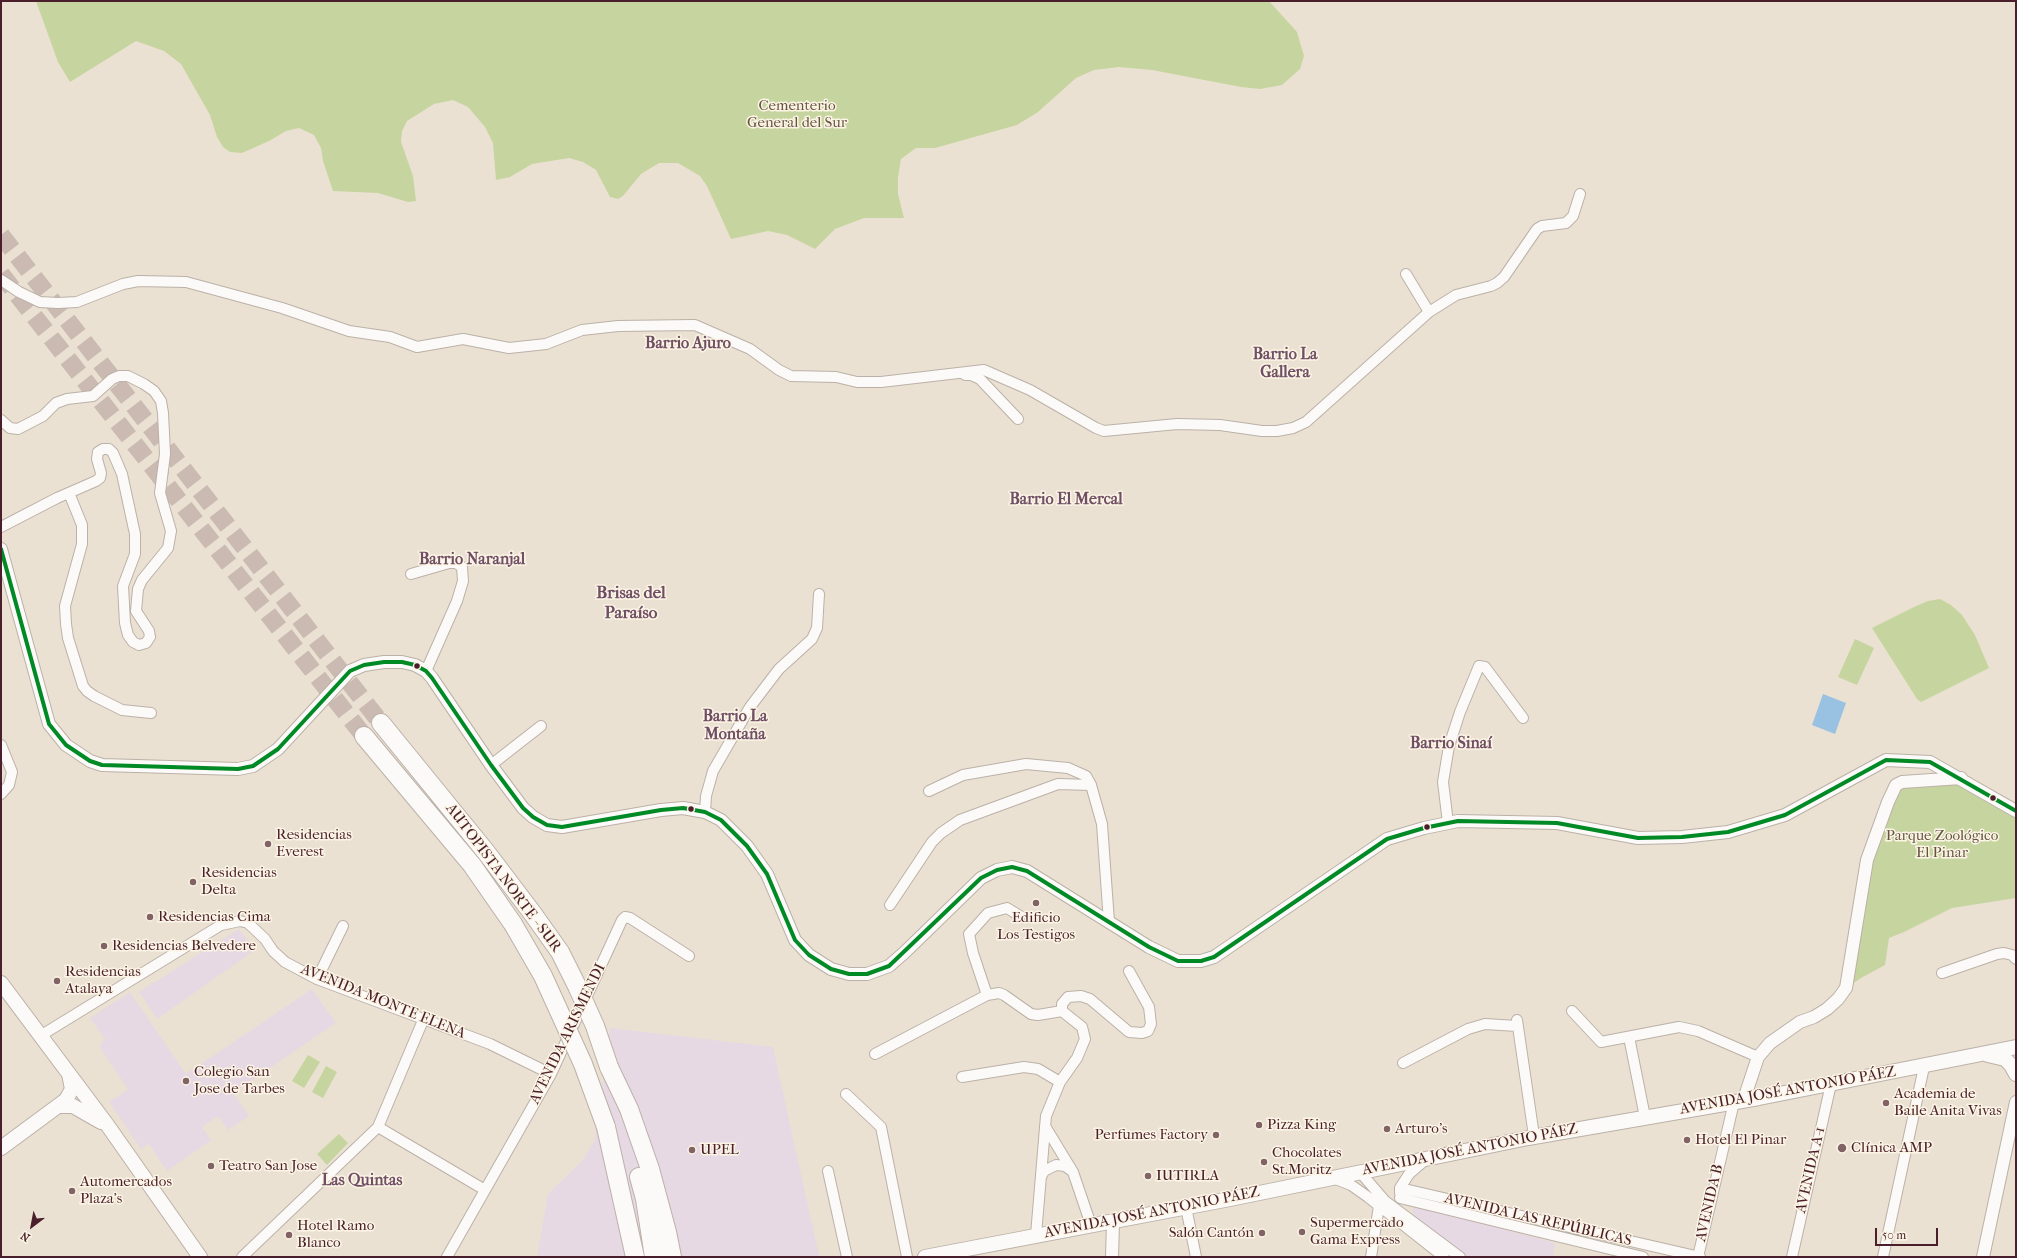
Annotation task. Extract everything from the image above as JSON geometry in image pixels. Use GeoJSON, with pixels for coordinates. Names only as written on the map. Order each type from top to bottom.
{"type":"FeatureCollection","features":[{"type":"Feature","properties":{"kind":"highway","name":"AUTOPISTA NORTE - SUR"},"geometry":{"type":"LineString","coordinates":[[382,723],[486,852],[560,952],[595,1026],[609,1067],[645,1199],[654,1257]]}},
{"type":"Feature","properties":{"kind":"highway","name":"AUTOPISTA NORTE - SUR"},"geometry":{"type":"LineString","coordinates":[[364,736],[472,865],[513,924],[543,976],[583,1064],[606,1127],[635,1257]]}},
{"type":"Feature","properties":{"kind":"highway"},"geometry":{"type":"LineString","coordinates":[[609,1067],[629,1109],[650,1169],[672,1257]]}},
{"type":"Feature","properties":{"kind":"highway"},"geometry":{"type":"LineString","coordinates":[[606,1127],[602,1141],[603,1157],[623,1257]]}},
{"type":"Feature","properties":{"kind":"main road"},"geometry":{"type":"LineString","coordinates":[[4,992],[68,1072],[108,1126],[200,1257]]}},
{"type":"Feature","properties":{"kind":"main road","name":"AVENIDA JOSÉ ANTONIO PÁEZ"},"geometry":{"type":"LineString","coordinates":[[925,1257],[1036,1235],[1113,1222],[1534,1136],[1759,1098],[1924,1067],[2016,1047]]}},
{"type":"Feature","properties":{"kind":"main road"},"geometry":{"type":"LineString","coordinates":[[1984,1054],[2004,1059],[2012,1065],[2016,1074]]}},
{"type":"Feature","properties":{"kind":"main road"},"geometry":{"type":"LineString","coordinates":[[1,1148],[66,1100],[72,1089],[68,1072]]}},
{"type":"Feature","properties":{"kind":"main road"},"geometry":{"type":"LineString","coordinates":[[58,1106],[66,1105],[80,1108],[108,1126]]}},
{"type":"Feature","properties":{"kind":"street"},"geometry":{"type":"LineString","coordinates":[[1,280],[19,292],[40,302],[58,304],[77,302],[123,284],[138,281],[186,282],[282,308],[350,331],[390,337],[417,347],[462,339],[509,348],[546,344],[582,330],[618,326],[688,324],[704,328],[750,349],[779,370],[792,376],[836,377],[868,382],[975,370],[989,371],[1030,390],[1096,428],[1104,431],[1177,424],[1220,425],[1262,431],[1277,431],[1293,428],[1306,422],[1429,312],[1456,295],[1492,286],[1504,277],[1537,229],[1542,226],[1566,223],[1573,216],[1580,194]]}},
{"type":"Feature","properties":{"kind":"street"},"geometry":{"type":"LineString","coordinates":[[1406,274],[1429,312]]}},
{"type":"Feature","properties":{"kind":"street"},"geometry":{"type":"LineString","coordinates":[[936,374],[975,376],[1018,418]]}},
{"type":"Feature","properties":{"kind":"street"},"geometry":{"type":"LineString","coordinates":[[1,420],[10,428],[18,429],[43,416],[56,403],[67,399],[93,396],[112,379],[119,376],[128,376],[144,384],[154,391],[161,401],[164,413],[165,454],[160,493],[171,531],[168,548],[142,580],[138,589],[136,611],[149,630],[150,637],[146,643],[139,645],[133,642],[128,635],[125,623],[123,586],[135,554],[135,534],[122,474],[113,453],[109,449],[103,449],[98,452],[97,459],[101,473],[100,478],[1,526]]}},
{"type":"Feature","properties":{"kind":"street"},"geometry":{"type":"LineString","coordinates":[[69,493],[82,525],[82,544],[65,606],[66,624],[68,638],[83,686],[86,691],[94,696],[122,710],[151,713]]}},
{"type":"Feature","properties":{"kind":"street"},"geometry":{"type":"LineString","coordinates":[[1,549],[49,724],[62,741],[76,754],[102,765],[238,770],[253,766],[278,749],[350,671],[364,665],[384,662],[402,662],[415,665],[426,671],[491,765],[523,808],[533,817],[547,825],[562,826],[661,810],[683,808],[705,812],[721,820],[747,846],[767,874],[795,940],[809,955],[832,968],[849,974],[867,974],[888,966],[905,952],[981,878],[997,870],[1012,867],[1027,871],[1148,947],[1178,961],[1201,961],[1214,957],[1387,839],[1424,828],[1448,823],[1473,821],[1557,823],[1638,838],[1682,837],[1728,832],[1785,815],[1886,760],[1930,762],[1961,778],[2016,811]]}},
{"type":"Feature","properties":{"kind":"street"},"geometry":{"type":"LineString","coordinates":[[411,574],[449,563],[456,563],[462,567],[463,580],[457,601],[426,671]]}},
{"type":"Feature","properties":{"kind":"street"},"geometry":{"type":"LineString","coordinates":[[705,812],[706,796],[713,771],[750,707],[779,669],[812,639],[817,628],[819,594]]}},
{"type":"Feature","properties":{"kind":"street"},"geometry":{"type":"LineString","coordinates":[[1448,823],[1442,782],[1449,746],[1460,712],[1479,666],[1485,667],[1523,718]]}},
{"type":"Feature","properties":{"kind":"street"},"geometry":{"type":"LineString","coordinates":[[491,765],[541,726]]}},
{"type":"Feature","properties":{"kind":"street"},"geometry":{"type":"LineString","coordinates":[[1,745],[12,772],[9,785],[1,794]]}},
{"type":"Feature","properties":{"kind":"street"},"geometry":{"type":"LineString","coordinates":[[929,791],[962,775],[1026,764],[1068,768],[1086,776],[1091,785],[1102,824],[1105,845],[1109,922]]}},
{"type":"Feature","properties":{"kind":"street"},"geometry":{"type":"LineString","coordinates":[[1739,1101],[1752,1074],[1758,1056],[1770,1043],[1800,1022],[1814,1017],[1827,1009],[1838,999],[1846,988],[1867,860],[1888,802],[1896,785],[1902,782],[1961,778]]}},
{"type":"Feature","properties":{"kind":"street"},"geometry":{"type":"LineString","coordinates":[[890,905],[932,842],[960,820],[1058,784],[1091,785]]}},
{"type":"Feature","properties":{"kind":"street"},"geometry":{"type":"LineString","coordinates":[[987,995],[973,953],[969,934],[988,913],[1007,908],[1020,916]]}},
{"type":"Feature","properties":{"kind":"street","name":"AVENIDA ARISMENDI"},"geometry":{"type":"LineString","coordinates":[[447,1257],[552,1074],[622,920],[625,917],[630,918],[689,956]]}},
{"type":"Feature","properties":{"kind":"street","name":"AVENIDA MONTE ELENA"},"geometry":{"type":"LineString","coordinates":[[40,1036],[222,925],[240,921],[248,923],[265,939],[273,951],[285,962],[317,979],[490,1044],[552,1074]]}},
{"type":"Feature","properties":{"kind":"street"},"geometry":{"type":"LineString","coordinates":[[317,979],[343,926]]}},
{"type":"Feature","properties":{"kind":"street"},"geometry":{"type":"LineString","coordinates":[[1942,973],[1997,954],[2004,953],[2012,955],[2016,960]]}},
{"type":"Feature","properties":{"kind":"street"},"geometry":{"type":"LineString","coordinates":[[1062,1012],[1062,1004],[1066,998],[1081,996],[1090,999],[1129,1032],[1142,1033],[1148,1030],[1151,1024],[1149,1007],[1129,971]]}},
{"type":"Feature","properties":{"kind":"street"},"geometry":{"type":"LineString","coordinates":[[875,1054],[987,995],[999,993],[1031,1014],[1038,1015],[1062,1012],[1082,1028],[1085,1039],[1076,1058],[1060,1082],[1048,1106],[1036,1235]]}},
{"type":"Feature","properties":{"kind":"street"},"geometry":{"type":"LineString","coordinates":[[1572,1011],[1601,1042],[1679,1027],[1698,1031],[1758,1056]]}},
{"type":"Feature","properties":{"kind":"street"},"geometry":{"type":"LineString","coordinates":[[242,1257],[378,1127],[424,1018]]}},
{"type":"Feature","properties":{"kind":"street"},"geometry":{"type":"LineString","coordinates":[[1403,1063],[1468,1029],[1485,1024],[1517,1023],[1534,1136]]}},
{"type":"Feature","properties":{"kind":"street"},"geometry":{"type":"LineString","coordinates":[[1629,1037],[1645,1117]]}},
{"type":"Feature","properties":{"kind":"street"},"geometry":{"type":"LineString","coordinates":[[962,1077],[1024,1067],[1038,1069],[1060,1082]]}},
{"type":"Feature","properties":{"kind":"street"},"geometry":{"type":"LineString","coordinates":[[1883,1257],[1924,1067]]}},
{"type":"Feature","properties":{"kind":"street"},"geometry":{"type":"LineString","coordinates":[[1752,1074],[1759,1098]]}},
{"type":"Feature","properties":{"kind":"street","name":"AVENIDA A-1"},"geometry":{"type":"LineString","coordinates":[[1792,1257],[1831,1084]]}},
{"type":"Feature","properties":{"kind":"street"},"geometry":{"type":"LineString","coordinates":[[846,1094],[881,1127],[907,1257]]}},
{"type":"Feature","properties":{"kind":"street","name":"AVENIDA B"},"geometry":{"type":"LineString","coordinates":[[1698,1257],[1739,1101]]}},
{"type":"Feature","properties":{"kind":"street"},"geometry":{"type":"LineString","coordinates":[[1983,1257],[2016,1102]]}},
{"type":"Feature","properties":{"kind":"street"},"geometry":{"type":"LineString","coordinates":[[1045,1126],[1073,1172],[1091,1225]]}},
{"type":"Feature","properties":{"kind":"street"},"geometry":{"type":"LineString","coordinates":[[378,1127],[485,1190]]}},
{"type":"Feature","properties":{"kind":"street"},"geometry":{"type":"LineString","coordinates":[[1409,1220],[1400,1193],[1409,1174],[1426,1159]]}},
{"type":"Feature","properties":{"kind":"street"},"geometry":{"type":"LineString","coordinates":[[1041,1177],[1044,1171],[1056,1164],[1065,1166],[1073,1172]]}},
{"type":"Feature","properties":{"kind":"street"},"geometry":{"type":"LineString","coordinates":[[828,1171],[847,1257]]}},
{"type":"Feature","properties":{"kind":"street"},"geometry":{"type":"LineString","coordinates":[[1360,1172],[1385,1201],[1460,1257]]}},
{"type":"Feature","properties":{"kind":"street"},"geometry":{"type":"LineString","coordinates":[[1332,1178],[1351,1185],[1444,1257]]}},
{"type":"Feature","properties":{"kind":"street","name":"AVENIDA LAS REPÚBLICAS"},"geometry":{"type":"LineString","coordinates":[[1400,1193],[1698,1257]]}},
{"type":"Feature","properties":{"kind":"street","name":"AVENIDA LAS REPÚBLICAS"},"geometry":{"type":"LineString","coordinates":[[1400,1193],[1643,1257]]}},
{"type":"Feature","properties":{"kind":"street"},"geometry":{"type":"LineString","coordinates":[[1371,1257],[1379,1206]]}},
{"type":"Feature","properties":{"kind":"street"},"geometry":{"type":"LineString","coordinates":[[1186,1207],[1196,1257]]}},
{"type":"Feature","properties":{"kind":"street"},"geometry":{"type":"LineString","coordinates":[[1112,1257],[1113,1222]]}},
{"type":"Feature","properties":{"kind":"shaded area"},"geometry":{"type":"Polygon","coordinates":[[[239,929],[255,950],[157,1019],[139,992],[239,929]]]}},
{"type":"Feature","properties":{"kind":"shaded area","name":"Colegio San Jose de Tarbes"},"geometry":{"type":"Polygon","coordinates":[[[312,989],[336,1023],[233,1093],[249,1116],[228,1130],[218,1116],[202,1127],[211,1140],[167,1171],[149,1144],[141,1149],[109,1102],[128,1089],[99,1046],[105,1039],[90,1018],[130,992],[186,1074],[312,989]]]}},
{"type":"Feature","properties":{"kind":"shaded area","name":"UPEL"},"geometry":{"type":"Polygon","coordinates":[[[610,1028],[773,1047],[819,1256],[537,1257],[548,1194],[582,1161],[595,1140],[610,1028]]]}},
{"type":"Feature","properties":{"kind":"shaded area"},"geometry":{"type":"Polygon","coordinates":[[[1414,1205],[1555,1243],[1553,1257],[1463,1257],[1417,1220],[1412,1211],[1414,1205]]]}},
{"type":"Feature","properties":{"kind":"green space","name":"Cementerio General del Sur"},"geometry":{"type":"Polygon","coordinates":[[[36,1],[1269,1],[1297,32],[1304,56],[1300,69],[1282,85],[1260,89],[1241,87],[1152,70],[1119,67],[1094,70],[1076,78],[1038,112],[1017,125],[935,148],[916,148],[901,159],[898,177],[898,194],[904,218],[864,218],[835,229],[815,249],[787,235],[768,231],[731,239],[707,186],[700,176],[678,163],[659,163],[641,174],[623,196],[618,199],[610,197],[596,170],[583,162],[569,158],[532,164],[510,177],[496,180],[493,143],[485,127],[468,107],[453,100],[434,104],[407,121],[402,131],[401,142],[413,176],[416,201],[408,202],[378,193],[333,191],[323,161],[321,148],[314,135],[299,128],[286,131],[269,141],[242,153],[230,152],[223,147],[217,137],[210,115],[181,64],[164,51],[136,41],[70,82],[58,62],[36,1]]]}},
{"type":"Feature","properties":{"kind":"green space"},"geometry":{"type":"Polygon","coordinates":[[[1940,599],[1951,605],[1962,615],[1975,635],[1989,668],[1921,702],[1917,699],[1872,628],[1916,606],[1928,601],[1940,599]]]}},
{"type":"Feature","properties":{"kind":"green space"},"geometry":{"type":"Polygon","coordinates":[[[1855,639],[1874,648],[1857,685],[1838,677],[1855,639]]]}},
{"type":"Feature","properties":{"kind":"green space","name":"Parque Zoológico El Pinar"},"geometry":{"type":"Polygon","coordinates":[[[1961,778],[2016,811],[2016,898],[1952,908],[1889,938],[1885,965],[1846,988],[1867,860],[1896,785],[1961,778]]]}},
{"type":"Feature","properties":{"kind":"green space"},"geometry":{"type":"Polygon","coordinates":[[[308,1055],[320,1062],[304,1088],[292,1081],[308,1055]]]}},
{"type":"Feature","properties":{"kind":"green space"},"geometry":{"type":"Polygon","coordinates":[[[326,1066],[337,1072],[323,1098],[312,1092],[326,1066]]]}},
{"type":"Feature","properties":{"kind":"green space"},"geometry":{"type":"Polygon","coordinates":[[[339,1134],[348,1143],[327,1165],[317,1154],[339,1134]]]}},
{"type":"Feature","properties":{"kind":"water"},"geometry":{"type":"Polygon","coordinates":[[[1823,694],[1846,703],[1835,734],[1812,725],[1823,694]]]}},
{"type":"Feature","properties":{"kind":"tunnel"},"geometry":{"type":"LineString","coordinates":[[1,235],[381,723]]}},
{"type":"Feature","properties":{"kind":"tunnel"},"geometry":{"type":"LineString","coordinates":[[1,274],[364,736]]}},
{"type":"Feature","properties":{"kind":"transit line"},"geometry":{"type":"LineString","coordinates":[[1,549],[49,724],[66,745],[90,761],[102,765],[238,769],[253,766],[278,749],[350,671],[364,665],[384,662],[402,662],[415,665],[426,671],[432,678],[491,765],[523,808],[533,817],[547,825],[562,827],[661,810],[683,808],[705,812],[721,820],[747,846],[767,874],[795,940],[809,955],[831,969],[849,974],[867,974],[889,966],[981,878],[997,870],[1012,867],[1027,871],[1149,947],[1178,961],[1201,961],[1214,957],[1387,839],[1424,828],[1458,821],[1557,823],[1638,838],[1682,837],[1728,832],[1785,815],[1886,760],[1930,762],[2016,811]]}},
{"type":"Feature","properties":{"kind":"place","name":"Residencias Everest"},"geometry":{"type":"Point","coordinates":[268,844]}},
{"type":"Feature","properties":{"kind":"place","name":"Residencias Delta"},"geometry":{"type":"Point","coordinates":[193,882]}},
{"type":"Feature","properties":{"kind":"place","name":"Edificio Los Testigos"},"geometry":{"type":"Point","coordinates":[1036,903]}},
{"type":"Feature","properties":{"kind":"place","name":"Residencias Cima"},"geometry":{"type":"Point","coordinates":[150,917]}},
{"type":"Feature","properties":{"kind":"place","name":"Residencias Belvedere"},"geometry":{"type":"Point","coordinates":[104,946]}},
{"type":"Feature","properties":{"kind":"place","name":"Residencias Atalaya"},"geometry":{"type":"Point","coordinates":[57,981]}},
{"type":"Feature","properties":{"kind":"place","name":"Colegio San Jose de Tarbes"},"geometry":{"type":"Point","coordinates":[186,1081]}},
{"type":"Feature","properties":{"kind":"place","name":"Academia de Baile Anita Vivas"},"geometry":{"type":"Point","coordinates":[1886,1103]}},
{"type":"Feature","properties":{"kind":"place","name":"Pizza King"},"geometry":{"type":"Point","coordinates":[1259,1125]}},
{"type":"Feature","properties":{"kind":"place","name":"Arturo's"},"geometry":{"type":"Point","coordinates":[1387,1129]}},
{"type":"Feature","properties":{"kind":"place","name":"Perfumes Factory"},"geometry":{"type":"Point","coordinates":[1216,1135]}},
{"type":"Feature","properties":{"kind":"place","name":"Hotel El Pinar"},"geometry":{"type":"Point","coordinates":[1687,1140]}},
{"type":"Feature","properties":{"kind":"place","name":"Clínica AMP"},"geometry":{"type":"Point","coordinates":[1842,1148]}},
{"type":"Feature","properties":{"kind":"place","name":"UPEL"},"geometry":{"type":"Point","coordinates":[692,1150]}},
{"type":"Feature","properties":{"kind":"place","name":"Chocolates St.Moritz"},"geometry":{"type":"Point","coordinates":[1264,1162]}},
{"type":"Feature","properties":{"kind":"place","name":"Teatro San Jose"},"geometry":{"type":"Point","coordinates":[211,1166]}},
{"type":"Feature","properties":{"kind":"place","name":"IUTIRLA"},"geometry":{"type":"Point","coordinates":[1148,1176]}},
{"type":"Feature","properties":{"kind":"place","name":"Automercados Plaza's"},"geometry":{"type":"Point","coordinates":[72,1191]}},
{"type":"Feature","properties":{"kind":"place","name":"Supermercado Gama Express"},"geometry":{"type":"Point","coordinates":[1302,1232]}},
{"type":"Feature","properties":{"kind":"place","name":"Salón Cantón"},"geometry":{"type":"Point","coordinates":[1262,1233]}},
{"type":"Feature","properties":{"kind":"place","name":"Hotel Ramo Blanco"},"geometry":{"type":"Point","coordinates":[289,1235]}},
{"type":"Feature","properties":{"kind":"district","name":"Barrio Ajuro"},"geometry":{"type":"Point","coordinates":[688,344]}},
{"type":"Feature","properties":{"kind":"district","name":"Barrio La Gallera"},"geometry":{"type":"Point","coordinates":[1285,364]}},
{"type":"Feature","properties":{"kind":"district","name":"Barrio El Mercal"},"geometry":{"type":"Point","coordinates":[1066,500]}},
{"type":"Feature","properties":{"kind":"district","name":"Barrio Naranjal"},"geometry":{"type":"Point","coordinates":[472,560]}},
{"type":"Feature","properties":{"kind":"district","name":"Brisas del Paraíso"},"geometry":{"type":"Point","coordinates":[631,604]}},
{"type":"Feature","properties":{"kind":"district","name":"Barrio La Montaña"},"geometry":{"type":"Point","coordinates":[735,726]}},
{"type":"Feature","properties":{"kind":"district","name":"Barrio Sinaí"},"geometry":{"type":"Point","coordinates":[1451,744]}},
{"type":"Feature","properties":{"kind":"district","name":"Las Quintas"},"geometry":{"type":"Point","coordinates":[362,1181]}}]}
